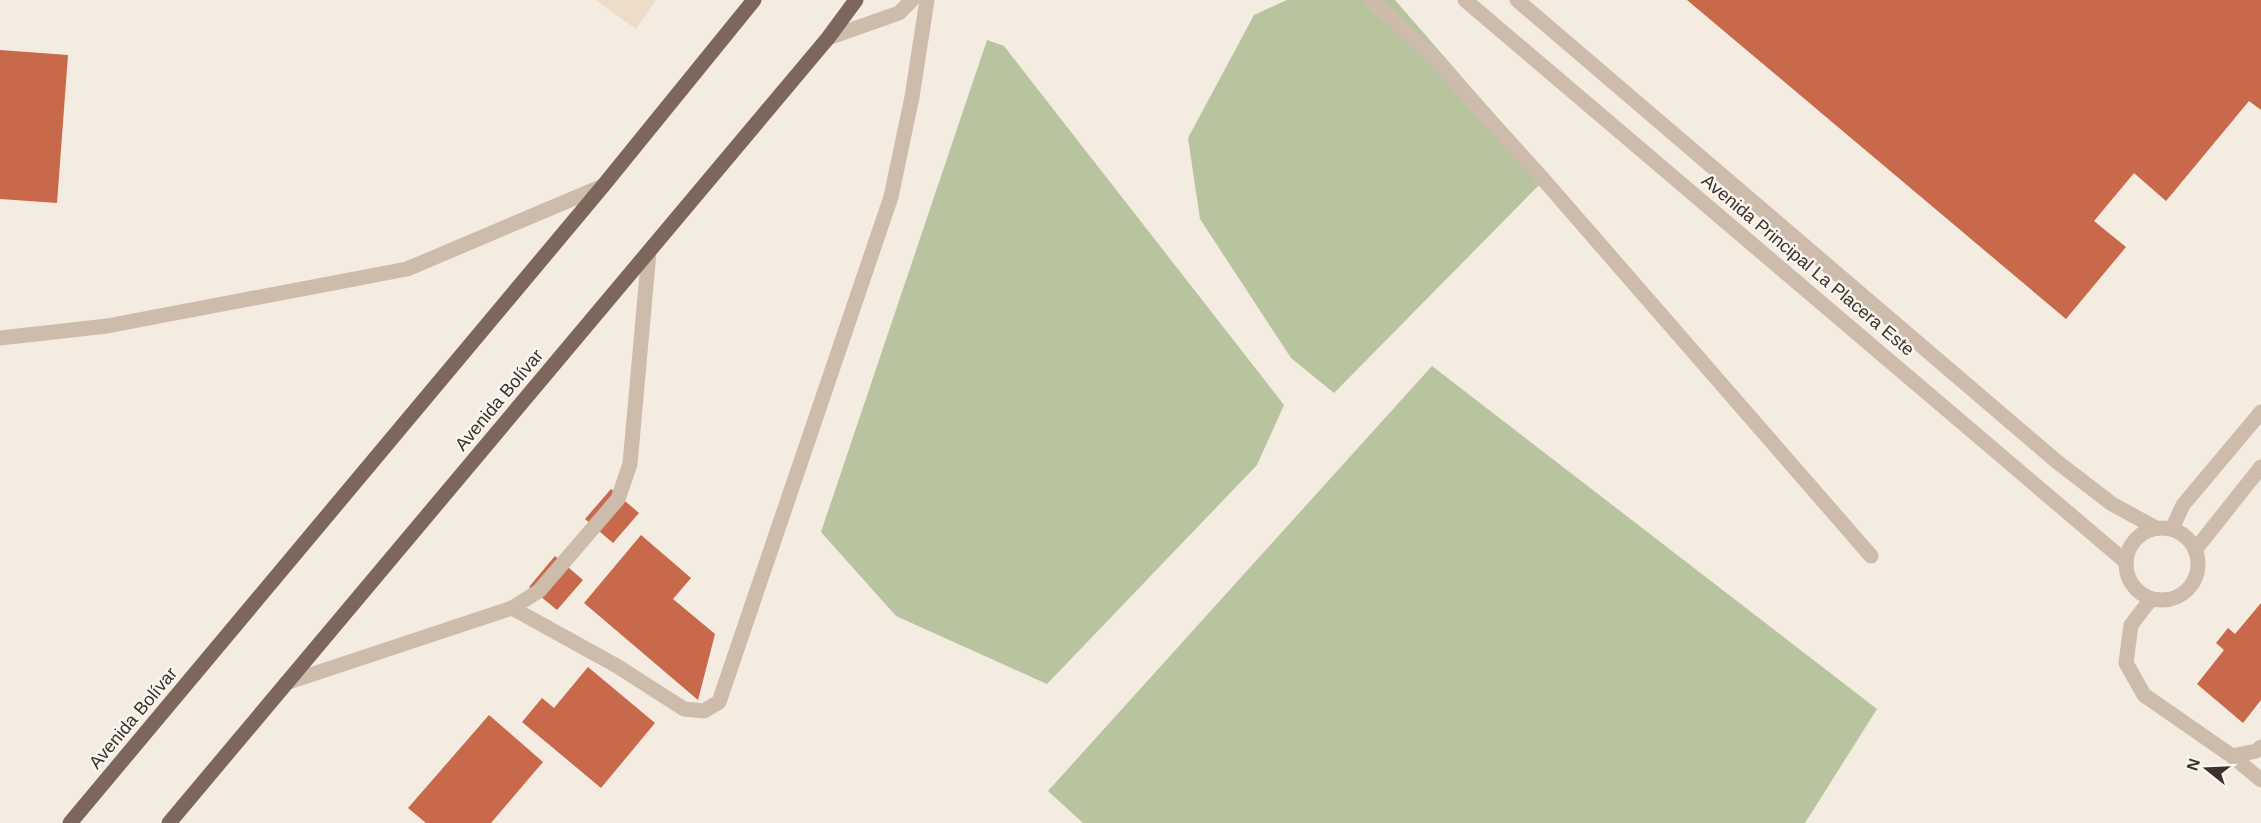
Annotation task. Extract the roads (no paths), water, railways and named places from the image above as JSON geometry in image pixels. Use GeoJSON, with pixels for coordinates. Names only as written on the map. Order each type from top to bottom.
{"type":"FeatureCollection","features":[{"type":"Feature","properties":{"kind":"main road","name":"Avenida Bolívar"},"geometry":{"type":"LineString","coordinates":[[70,823],[603,186],[754,0]]}},
{"type":"Feature","properties":{"kind":"main road","name":"Avenida Bolívar"},"geometry":{"type":"LineString","coordinates":[[169,823],[828,38],[856,0]]}},
{"type":"Feature","properties":{"kind":"street"},"geometry":{"type":"LineString","coordinates":[[828,38],[899,13],[912,0]]}},
{"type":"Feature","properties":{"kind":"street"},"geometry":{"type":"LineString","coordinates":[[512,608],[617,666],[684,710],[704,711],[718,702],[891,197],[912,97],[927,0]]}},
{"type":"Feature","properties":{"kind":"street"},"geometry":{"type":"LineString","coordinates":[[1371,0],[1431,55],[1535,170],[1870,556]]}},
{"type":"Feature","properties":{"kind":"street","name":"Avenida Principal La Placera Este"},"geometry":{"type":"LineString","coordinates":[[1465,0],[2126,562]]}},
{"type":"Feature","properties":{"kind":"street","name":"Avenida Principal La Placera Este"},"geometry":{"type":"LineString","coordinates":[[1517,0],[2056,461],[2112,504],[2156,528]]}},
{"type":"Feature","properties":{"kind":"street"},"geometry":{"type":"LineString","coordinates":[[0,338],[107,326],[407,269],[603,186]]}},
{"type":"Feature","properties":{"kind":"street"},"geometry":{"type":"LineString","coordinates":[[286,683],[512,608],[539,591],[618,499],[630,464],[648,252]]}},
{"type":"Feature","properties":{"kind":"street"},"geometry":{"type":"LineString","coordinates":[[2172,529],[2183,505],[2261,412]]}},
{"type":"Feature","properties":{"kind":"street"},"geometry":{"type":"LineString","coordinates":[[2195,550],[2261,467]]}},
{"type":"Feature","properties":{"kind":"street"},"geometry":{"type":"LineString","coordinates":[[2156,528],[2172,529],[2186,537],[2195,550],[2198,566],[2193,581],[2183,593],[2168,600],[2151,599],[2138,591],[2128,578],[2126,562],[2130,547],[2141,534],[2156,528]]}},
{"type":"Feature","properties":{"kind":"street"},"geometry":{"type":"LineString","coordinates":[[2151,599],[2131,625],[2126,663],[2144,695],[2232,756],[2261,780]]}},
{"type":"Feature","properties":{"kind":"street"},"geometry":{"type":"LineString","coordinates":[[2232,756],[2256,751],[2261,747]]}}]}
